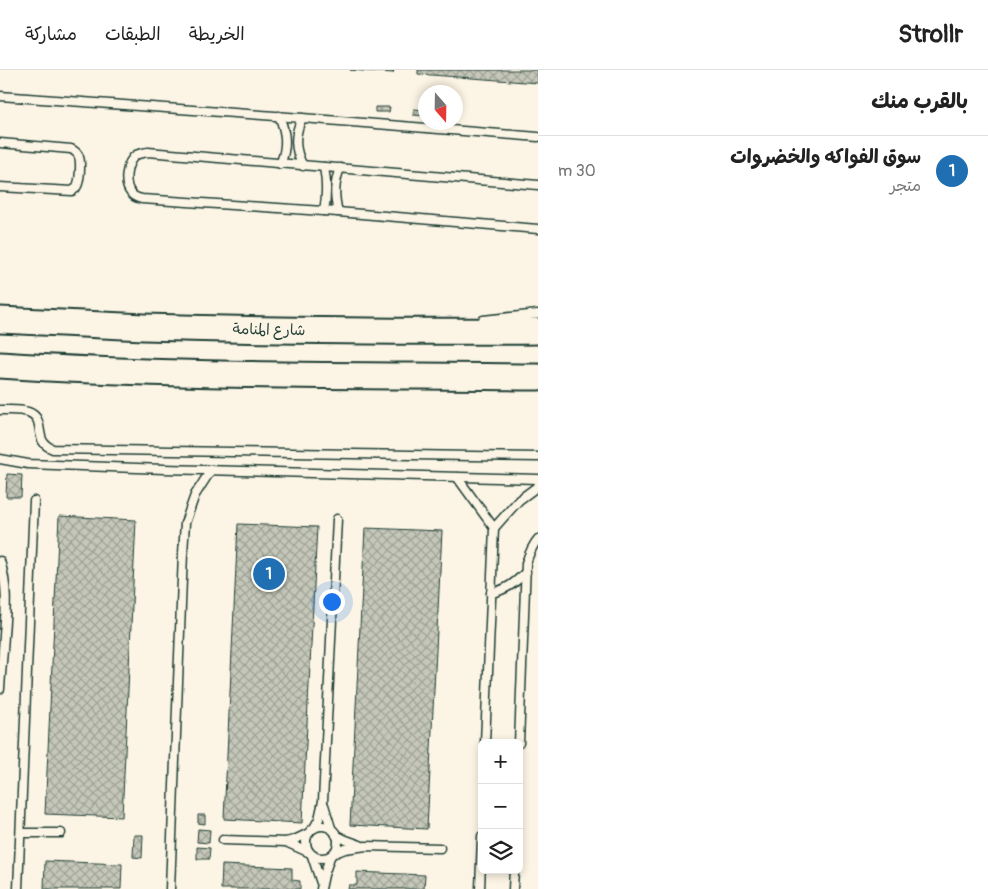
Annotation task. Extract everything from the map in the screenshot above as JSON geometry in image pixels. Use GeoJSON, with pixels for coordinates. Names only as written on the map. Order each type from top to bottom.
{"type":"FeatureCollection","features":[{"type":"Feature","properties":{"kind":"main road","name":"شارع المنامة"},"geometry":{"type":"LineString","coordinates":[[0,320],[143,327],[402,332],[538,331]]}},
{"type":"Feature","properties":{"kind":"main road"},"geometry":{"type":"LineString","coordinates":[[0,365],[52,369],[188,374],[538,376]]}},
{"type":"Feature","properties":{"kind":"lane"},"geometry":{"type":"LineString","coordinates":[[0,96],[538,137]]}},
{"type":"Feature","properties":{"kind":"lane"},"geometry":{"type":"LineString","coordinates":[[279,116],[286,142],[280,164]]}},
{"type":"Feature","properties":{"kind":"lane"},"geometry":{"type":"LineString","coordinates":[[302,118],[297,127],[295,137],[298,157],[303,166]]}},
{"type":"Feature","properties":{"kind":"lane"},"geometry":{"type":"LineString","coordinates":[[0,143],[71,148],[76,152],[80,162],[78,184],[72,191],[0,187]]}},
{"type":"Feature","properties":{"kind":"lane"},"geometry":{"type":"LineString","coordinates":[[538,185],[148,152],[135,156],[130,160],[127,174],[127,187],[130,193],[142,199],[338,212],[538,229]]}},
{"type":"Feature","properties":{"kind":"lane"},"geometry":{"type":"LineString","coordinates":[[324,167],[327,186],[324,211]]}},
{"type":"Feature","properties":{"kind":"lane"},"geometry":{"type":"LineString","coordinates":[[338,212],[334,190],[340,168]]}},
{"type":"Feature","properties":{"kind":"lane"},"geometry":{"type":"LineString","coordinates":[[471,321],[538,314]]}},
{"type":"Feature","properties":{"kind":"lane"},"geometry":{"type":"LineString","coordinates":[[402,332],[454,324]]}},
{"type":"Feature","properties":{"kind":"lane"},"geometry":{"type":"LineString","coordinates":[[0,410],[31,413],[40,424],[42,442],[46,447],[53,449],[538,457]]}},
{"type":"Feature","properties":{"kind":"lane"},"geometry":{"type":"LineString","coordinates":[[0,459],[28,464],[538,478]]}},
{"type":"Feature","properties":{"kind":"lane"},"geometry":{"type":"LineString","coordinates":[[170,889],[183,553],[186,523],[195,495],[211,470]]}},
{"type":"Feature","properties":{"kind":"lane"},"geometry":{"type":"LineString","coordinates":[[457,477],[494,528],[485,739]]}},
{"type":"Feature","properties":{"kind":"lane"},"geometry":{"type":"LineString","coordinates":[[494,528],[519,500],[538,486]]}},
{"type":"Feature","properties":{"kind":"lane"},"geometry":{"type":"LineString","coordinates":[[18,889],[34,501]]}},
{"type":"Feature","properties":{"kind":"lane"},"geometry":{"type":"LineString","coordinates":[[321,887],[325,870],[338,847],[338,841],[325,810],[324,801],[337,519]]}},
{"type":"Feature","properties":{"kind":"lane"},"geometry":{"type":"LineString","coordinates":[[519,739],[526,563],[538,538]]}},
{"type":"Feature","properties":{"kind":"lane"},"geometry":{"type":"LineString","coordinates":[[0,561],[4,573],[6,599],[0,689]]}},
{"type":"Feature","properties":{"kind":"lane"},"geometry":{"type":"LineString","coordinates":[[491,593],[499,592],[513,585],[526,572]]}},
{"type":"Feature","properties":{"kind":"lane"},"geometry":{"type":"LineString","coordinates":[[321,887],[306,846],[306,839],[319,820],[324,801]]}},
{"type":"Feature","properties":{"kind":"lane"},"geometry":{"type":"LineString","coordinates":[[223,840],[286,842],[294,840],[320,826],[325,826],[346,840],[366,846]]}},
{"type":"Feature","properties":{"kind":"lane"},"geometry":{"type":"LineString","coordinates":[[20,833],[61,833]]}},
{"type":"Feature","properties":{"kind":"lane"},"geometry":{"type":"LineString","coordinates":[[286,842],[318,858],[324,859],[345,849],[366,846],[440,848]]}},
{"type":"Feature","properties":{"kind":"lane"},"geometry":{"type":"LineString","coordinates":[[480,889],[481,874]]}},
{"type":"Feature","properties":{"kind":"lane"},"geometry":{"type":"LineString","coordinates":[[513,889],[514,874]]}},
{"type":"Feature","properties":{"kind":"building"},"geometry":{"type":"Polygon","coordinates":[[[350,70],[394,70],[393,73],[350,70]]]}},
{"type":"Feature","properties":{"kind":"building"},"geometry":{"type":"Polygon","coordinates":[[[418,70],[538,70],[538,83],[418,74],[418,70]]]}},
{"type":"Feature","properties":{"kind":"building"},"geometry":{"type":"Polygon","coordinates":[[[375,107],[390,107],[389,112],[375,112],[375,107]]]}},
{"type":"Feature","properties":{"kind":"building"},"geometry":{"type":"Polygon","coordinates":[[[414,109],[418,109],[418,115],[413,115],[414,109]]]}},
{"type":"Feature","properties":{"kind":"building"},"geometry":{"type":"Polygon","coordinates":[[[7,474],[22,475],[21,497],[6,497],[7,474]]]}},
{"type":"Feature","properties":{"kind":"building"},"geometry":{"type":"Polygon","coordinates":[[[59,516],[136,520],[122,817],[45,814],[59,516]]]}},
{"type":"Feature","properties":{"kind":"building"},"geometry":{"type":"Polygon","coordinates":[[[238,524],[317,527],[302,823],[224,819],[238,524]]]}},
{"type":"Feature","properties":{"kind":"building"},"geometry":{"type":"Polygon","coordinates":[[[365,528],[442,531],[427,829],[350,825],[365,528]]]}},
{"type":"Feature","properties":{"kind":"building"},"geometry":{"type":"Polygon","coordinates":[[[198,815],[205,815],[205,824],[198,823],[198,815]]]}},
{"type":"Feature","properties":{"kind":"building"},"geometry":{"type":"Polygon","coordinates":[[[198,829],[210,830],[209,843],[197,842],[198,829]]]}},
{"type":"Feature","properties":{"kind":"building"},"geometry":{"type":"Polygon","coordinates":[[[134,835],[143,835],[142,858],[133,857],[134,835]]]}},
{"type":"Feature","properties":{"kind":"building"},"geometry":{"type":"Polygon","coordinates":[[[197,847],[210,848],[209,859],[197,859],[197,847]]]}},
{"type":"Feature","properties":{"kind":"building"},"geometry":{"type":"Polygon","coordinates":[[[45,861],[122,864],[121,889],[44,889],[45,861]]]}},
{"type":"Feature","properties":{"kind":"building"},"geometry":{"type":"Polygon","coordinates":[[[222,865],[292,868],[292,880],[300,881],[300,889],[221,889],[222,865]]]}},
{"type":"Feature","properties":{"kind":"building"},"geometry":{"type":"Polygon","coordinates":[[[357,872],[425,875],[424,889],[348,889],[349,885],[357,885],[357,872]]]}},
{"type":"Feature","properties":{"kind":"place","name":"سوق الفواكه والخضروات"},"geometry":{"type":"Point","coordinates":[269,574]}}]}
